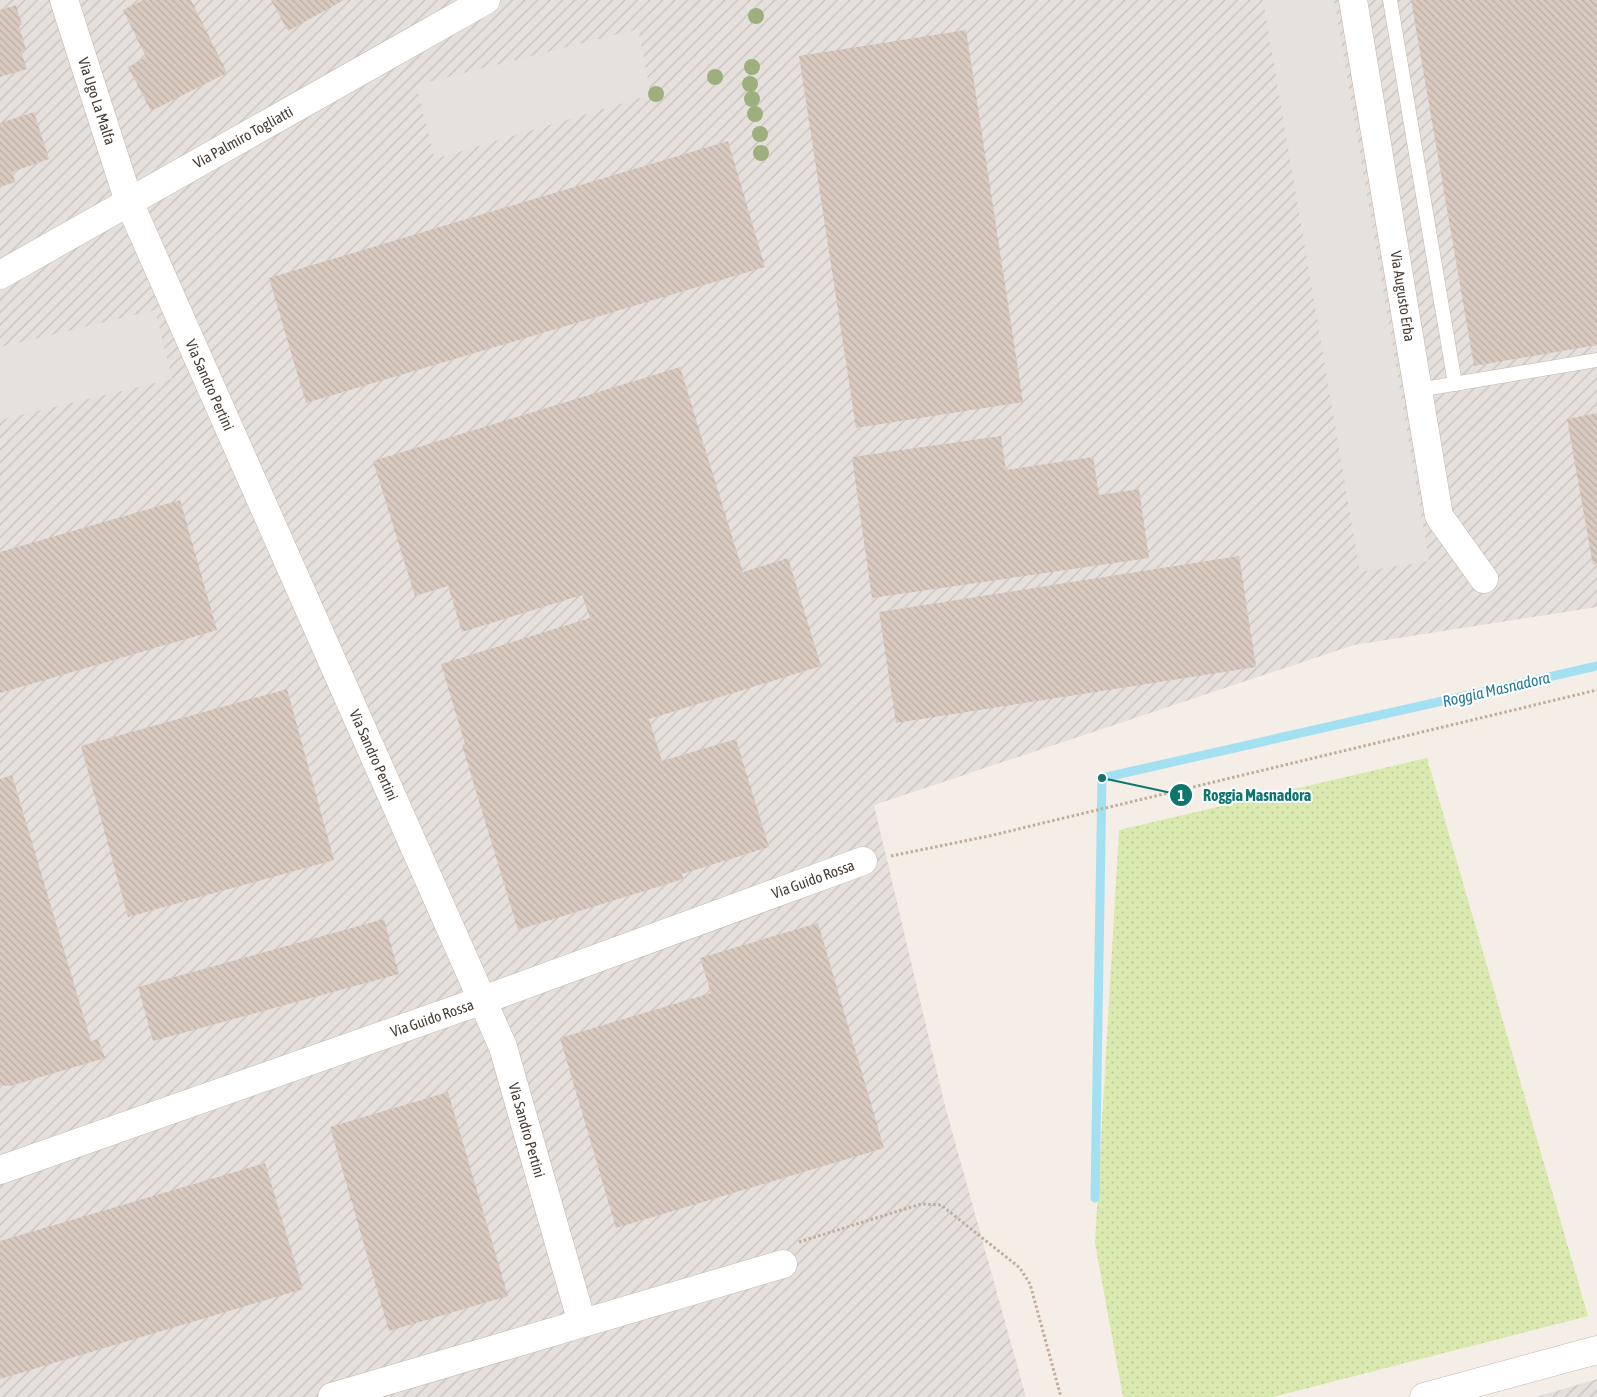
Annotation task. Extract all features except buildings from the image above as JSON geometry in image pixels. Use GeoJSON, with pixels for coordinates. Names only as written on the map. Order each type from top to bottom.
{"type":"FeatureCollection","features":[{"type":"Feature","properties":{"kind":"street","name":"Via Ugo La Malfa"},"geometry":{"type":"LineString","coordinates":[[64,0],[129,202]]}},
{"type":"Feature","properties":{"kind":"street","name":"Via Palmiro Togliatti"},"geometry":{"type":"LineString","coordinates":[[0,275],[486,0]]}},
{"type":"Feature","properties":{"kind":"street","name":"Via Augusto Erba"},"geometry":{"type":"LineString","coordinates":[[1353,0],[1439,516],[1484,579]]}},
{"type":"Feature","properties":{"kind":"street","name":"Via Sandro Pertini"},"geometry":{"type":"LineString","coordinates":[[129,202],[503,1047],[582,1323]]}},
{"type":"Feature","properties":{"kind":"street","name":"Via Guido Rossa"},"geometry":{"type":"LineString","coordinates":[[0,1170],[483,1000],[863,861]]}},
{"type":"Feature","properties":{"kind":"street"},"geometry":{"type":"LineString","coordinates":[[332,1397],[783,1264]]}},
{"type":"Feature","properties":{"kind":"street"},"geometry":{"type":"LineString","coordinates":[[1424,1397],[1597,1350]]}},
{"type":"Feature","properties":{"kind":"lane"},"geometry":{"type":"LineString","coordinates":[[1390,0],[1455,384]]}},
{"type":"Feature","properties":{"kind":"lane"},"geometry":{"type":"LineString","coordinates":[[1418,390],[1597,360]]}},
{"type":"Feature","properties":{"kind":"path"},"geometry":{"type":"LineString","coordinates":[[863,861],[989,836],[1597,690]]}},
{"type":"Feature","properties":{"kind":"path"},"geometry":{"type":"LineString","coordinates":[[783,1264],[797,1242],[921,1204],[941,1206],[1020,1268],[1030,1284],[1062,1397]]}},
{"type":"Feature","properties":{"kind":"shaded area"},"geometry":{"type":"Polygon","coordinates":[[[0,0],[1597,0],[1597,607],[1354,645],[874,805],[945,1106],[1026,1397],[0,1397],[0,0]]]}},
{"type":"Feature","properties":{"kind":"shaded area"},"geometry":{"type":"Polygon","coordinates":[[[1263,0],[1334,0],[1429,561],[1360,572],[1263,0]]]}},
{"type":"Feature","properties":{"kind":"shaded area"},"geometry":{"type":"Polygon","coordinates":[[[638,29],[651,95],[435,159],[416,85],[638,29]]]}},
{"type":"Feature","properties":{"kind":"shaded area"},"geometry":{"type":"Polygon","coordinates":[[[155,310],[172,379],[0,420],[0,347],[155,310]]]}},
{"type":"Feature","properties":{"kind":"shaded area"},"geometry":{"type":"Polygon","coordinates":[[[1597,1379],[1597,1397],[1536,1397],[1597,1379]]]}},
{"type":"Feature","properties":{"kind":"green space"},"geometry":{"type":"Polygon","coordinates":[[[1427,758],[1588,1316],[1273,1397],[1123,1397],[1095,1243],[1119,830],[1427,758]]]}},
{"type":"Feature","properties":{"kind":"waterway","name":"Roggia Masnadora"},"geometry":{"type":"LineString","coordinates":[[1095,1198],[1102,778],[1597,666]]}},
{"type":"Feature","properties":{"kind":"place","name":"Roggia Masnadora"},"geometry":{"type":"Point","coordinates":[1102,778]}}]}
